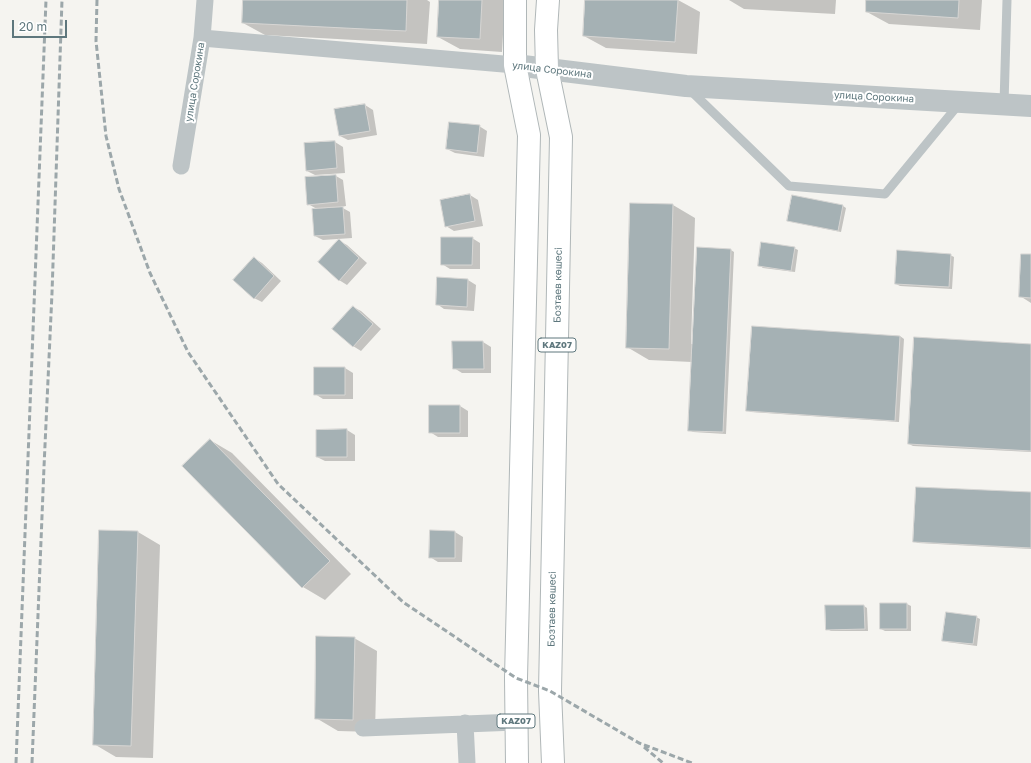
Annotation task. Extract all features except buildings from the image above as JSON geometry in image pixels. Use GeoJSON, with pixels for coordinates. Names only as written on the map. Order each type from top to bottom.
{"type":"FeatureCollection","features":[{"type":"Feature","properties":{"kind":"highway","name":"KAZ07"},"geometry":{"type":"LineString","coordinates":[[515,0],[515,65],[529,135],[516,678],[517,763]]}},
{"type":"Feature","properties":{"kind":"highway","name":"Бозтаев көшесі"},"geometry":{"type":"LineString","coordinates":[[548,0],[546,30],[547,69],[561,137],[550,691],[553,763]]}},
{"type":"Feature","properties":{"kind":"street"},"geometry":{"type":"LineString","coordinates":[[202,38],[205,0]]}},
{"type":"Feature","properties":{"kind":"street","name":"улица Сорокина"},"geometry":{"type":"LineString","coordinates":[[181,166],[202,38],[515,65],[686,86],[1031,106]]}},
{"type":"Feature","properties":{"kind":"street"},"geometry":{"type":"LineString","coordinates":[[363,728],[516,722]]}},
{"type":"Feature","properties":{"kind":"street"},"geometry":{"type":"LineString","coordinates":[[465,723],[467,763]]}},
{"type":"Feature","properties":{"kind":"lane"},"geometry":{"type":"LineString","coordinates":[[1004,104],[1007,0]]}},
{"type":"Feature","properties":{"kind":"lane"},"geometry":{"type":"LineString","coordinates":[[686,86],[789,186],[885,194],[960,102]]}},
{"type":"Feature","properties":{"kind":"railway"},"geometry":{"type":"LineString","coordinates":[[16,763],[46,0]]}},
{"type":"Feature","properties":{"kind":"railway"},"geometry":{"type":"LineString","coordinates":[[32,763],[52,293],[62,0]]}},
{"type":"Feature","properties":{"kind":"railway"},"geometry":{"type":"LineString","coordinates":[[97,0],[96,41],[106,136],[119,189],[150,273],[188,352],[278,484],[403,602],[516,678],[550,691],[639,743],[692,763]]}},
{"type":"Feature","properties":{"kind":"railway"},"geometry":{"type":"LineString","coordinates":[[644,747],[663,763]]}}]}
